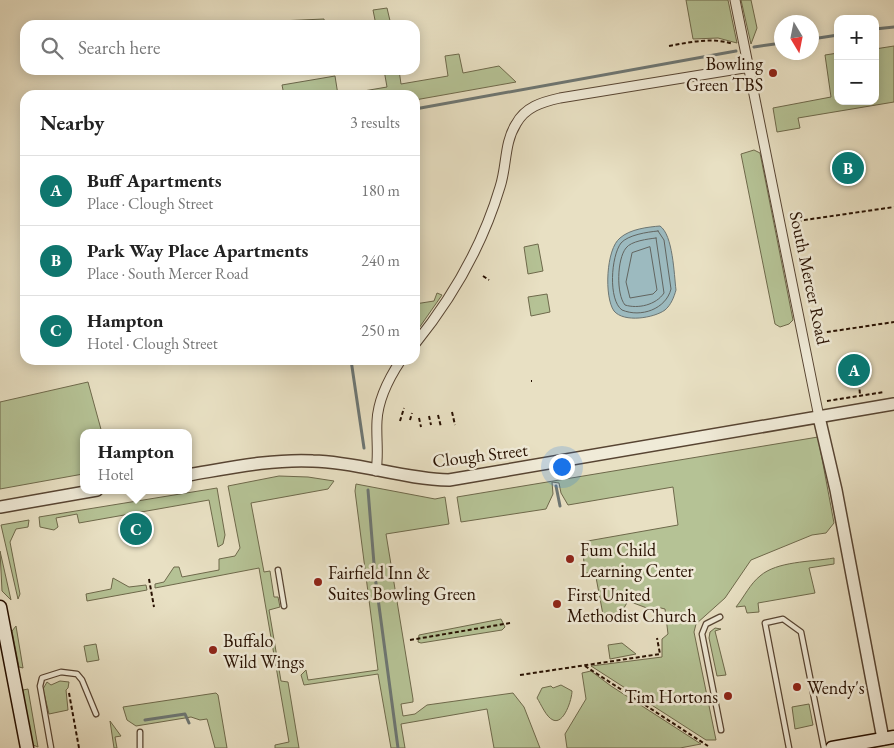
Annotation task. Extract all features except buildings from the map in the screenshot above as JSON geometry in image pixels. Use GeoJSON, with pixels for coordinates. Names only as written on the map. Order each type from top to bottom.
{"type":"FeatureCollection","features":[{"type":"Feature","properties":{"kind":"main road"},"geometry":{"type":"LineString","coordinates":[[0,607],[27,748]]}},
{"type":"Feature","properties":{"kind":"main road"},"geometry":{"type":"LineString","coordinates":[[832,748],[888,742]]}},
{"type":"Feature","properties":{"kind":"street","name":"South Mercer Road"},"geometry":{"type":"LineString","coordinates":[[735,0],[819,417],[888,742]]}},
{"type":"Feature","properties":{"kind":"street"},"geometry":{"type":"LineString","coordinates":[[420,337],[446,302],[479,244],[501,184],[511,134],[520,117],[528,110],[549,100],[750,68]]}},
{"type":"Feature","properties":{"kind":"street"},"geometry":{"type":"LineString","coordinates":[[376,471],[379,411],[391,375],[398,365]]}},
{"type":"Feature","properties":{"kind":"street","name":"Clough Street"},"geometry":{"type":"LineString","coordinates":[[192,474],[288,460],[331,462],[402,476],[449,480],[894,404]]}},
{"type":"Feature","properties":{"kind":"street"},"geometry":{"type":"LineString","coordinates":[[0,507],[80,493]]}},
{"type":"Feature","properties":{"kind":"lane"},"geometry":{"type":"LineString","coordinates":[[278,570],[284,606]]}},
{"type":"Feature","properties":{"kind":"lane"},"geometry":{"type":"LineString","coordinates":[[720,617],[706,624],[702,634],[721,730]]}},
{"type":"Feature","properties":{"kind":"lane"},"geometry":{"type":"LineString","coordinates":[[789,748],[765,623],[784,619],[801,632],[824,748]]}},
{"type":"Feature","properties":{"kind":"lane"},"geometry":{"type":"LineString","coordinates":[[51,748],[40,686],[42,678],[61,672],[77,674],[82,680],[96,714]]}},
{"type":"Feature","properties":{"kind":"lane"},"geometry":{"type":"LineString","coordinates":[[140,732],[140,748]]}},
{"type":"Feature","properties":{"kind":"path"},"geometry":{"type":"LineString","coordinates":[[669,46],[701,40],[721,40],[735,45],[744,42]]}},
{"type":"Feature","properties":{"kind":"path"},"geometry":{"type":"LineString","coordinates":[[791,222],[894,207]]}},
{"type":"Feature","properties":{"kind":"path"},"geometry":{"type":"LineString","coordinates":[[483,276],[489,280]]}},
{"type":"Feature","properties":{"kind":"path"},"geometry":{"type":"LineString","coordinates":[[814,334],[894,322]]}},
{"type":"Feature","properties":{"kind":"path"},"geometry":{"type":"LineString","coordinates":[[858,383],[861,403]]}},
{"type":"Feature","properties":{"kind":"path"},"geometry":{"type":"LineString","coordinates":[[825,401],[884,392]]}},
{"type":"Feature","properties":{"kind":"path"},"geometry":{"type":"LineString","coordinates":[[400,421],[404,408]]}},
{"type":"Feature","properties":{"kind":"path"},"geometry":{"type":"LineString","coordinates":[[452,412],[455,424]]}},
{"type":"Feature","properties":{"kind":"path"},"geometry":{"type":"LineString","coordinates":[[410,420],[412,413]]}},
{"type":"Feature","properties":{"kind":"path"},"geometry":{"type":"LineString","coordinates":[[438,415],[441,427]]}},
{"type":"Feature","properties":{"kind":"path"},"geometry":{"type":"LineString","coordinates":[[429,416],[431,425]]}},
{"type":"Feature","properties":{"kind":"path"},"geometry":{"type":"LineString","coordinates":[[419,418],[421,427]]}},
{"type":"Feature","properties":{"kind":"path"},"geometry":{"type":"LineString","coordinates":[[149,579],[154,607]]}},
{"type":"Feature","properties":{"kind":"path"},"geometry":{"type":"LineString","coordinates":[[410,640],[510,623]]}},
{"type":"Feature","properties":{"kind":"path"},"geometry":{"type":"LineString","coordinates":[[520,675],[660,654],[656,638]]}},
{"type":"Feature","properties":{"kind":"path"},"geometry":{"type":"LineString","coordinates":[[585,666],[708,746]]}},
{"type":"Feature","properties":{"kind":"path"},"geometry":{"type":"LineString","coordinates":[[69,693],[79,748]]}},
{"type":"Feature","properties":{"kind":"green space"},"geometry":{"type":"Polygon","coordinates":[[[686,0],[728,0],[737,43],[718,38],[693,39],[686,0]]]}},
{"type":"Feature","properties":{"kind":"green space"},"geometry":{"type":"Polygon","coordinates":[[[741,0],[751,0],[757,28],[751,44],[741,0]]]}},
{"type":"Feature","properties":{"kind":"green space"},"geometry":{"type":"Polygon","coordinates":[[[387,8],[390,20],[375,20],[373,10],[387,8]]]}},
{"type":"Feature","properties":{"kind":"green space"},"geometry":{"type":"Polygon","coordinates":[[[894,46],[894,102],[879,104],[879,60],[879,48],[894,46]]]}},
{"type":"Feature","properties":{"kind":"green space"},"geometry":{"type":"Polygon","coordinates":[[[459,54],[463,73],[499,66],[516,82],[420,99],[420,90],[369,90],[387,87],[385,75],[400,75],[401,84],[448,76],[445,56],[459,54]]]}},
{"type":"Feature","properties":{"kind":"green space"},"geometry":{"type":"Polygon","coordinates":[[[834,54],[834,105],[876,105],[798,118],[800,128],[777,132],[773,108],[831,97],[825,55],[834,54]]]}},
{"type":"Feature","properties":{"kind":"green space"},"geometry":{"type":"Polygon","coordinates":[[[335,76],[337,90],[283,90],[282,85],[335,76]]]}},
{"type":"Feature","properties":{"kind":"green space"},"geometry":{"type":"Polygon","coordinates":[[[754,150],[760,153],[793,320],[789,324],[780,327],[775,324],[741,154],[754,150]]]}},
{"type":"Feature","properties":{"kind":"green space"},"geometry":{"type":"Polygon","coordinates":[[[538,244],[543,271],[528,274],[524,247],[538,244]]]}},
{"type":"Feature","properties":{"kind":"green space"},"geometry":{"type":"Polygon","coordinates":[[[437,293],[442,295],[420,327],[420,303],[434,301],[437,293]]]}},
{"type":"Feature","properties":{"kind":"green space"},"geometry":{"type":"Polygon","coordinates":[[[547,294],[550,312],[531,316],[528,297],[547,294]]]}},
{"type":"Feature","properties":{"kind":"green space"},"geometry":{"type":"Polygon","coordinates":[[[88,382],[101,429],[80,429],[80,475],[0,489],[0,402],[88,382]]]}},
{"type":"Feature","properties":{"kind":"green space"},"geometry":{"type":"Polygon","coordinates":[[[818,437],[834,523],[826,533],[812,535],[751,560],[725,598],[696,624],[694,632],[716,740],[706,740],[591,666],[662,657],[662,639],[668,634],[665,609],[657,607],[655,611],[628,601],[618,618],[604,620],[595,572],[585,573],[582,542],[678,525],[673,487],[568,505],[561,493],[559,483],[552,482],[553,494],[546,509],[461,522],[457,497],[818,437]]]}},
{"type":"Feature","properties":{"kind":"green space"},"geometry":{"type":"Polygon","coordinates":[[[279,476],[308,477],[334,481],[328,489],[251,503],[264,572],[270,571],[274,597],[278,597],[280,607],[269,610],[281,681],[288,682],[299,748],[275,748],[275,745],[289,742],[259,568],[155,588],[155,584],[164,582],[174,567],[179,567],[182,577],[219,570],[219,559],[235,556],[240,548],[228,486],[279,476]]]}},
{"type":"Feature","properties":{"kind":"green space"},"geometry":{"type":"Polygon","coordinates":[[[356,484],[435,499],[445,497],[449,524],[386,534],[413,699],[413,702],[401,704],[403,716],[415,714],[427,705],[513,693],[524,707],[540,748],[494,748],[487,709],[401,724],[405,748],[391,748],[378,674],[304,685],[301,675],[306,670],[308,680],[378,670],[355,491],[356,484]]]}},
{"type":"Feature","properties":{"kind":"green space"},"geometry":{"type":"Polygon","coordinates":[[[217,488],[225,535],[223,544],[218,547],[209,500],[79,523],[77,514],[56,518],[58,527],[54,530],[40,527],[39,517],[180,494],[192,494],[192,492],[217,488]]]}},
{"type":"Feature","properties":{"kind":"green space"},"geometry":{"type":"Polygon","coordinates":[[[29,520],[28,527],[16,529],[10,542],[20,594],[18,599],[1,525],[29,520]]]}},
{"type":"Feature","properties":{"kind":"green space"},"geometry":{"type":"Polygon","coordinates":[[[0,551],[11,600],[2,591],[0,551]]]}},
{"type":"Feature","properties":{"kind":"green space"},"geometry":{"type":"Polygon","coordinates":[[[834,558],[834,564],[809,568],[815,593],[758,603],[759,612],[747,613],[745,606],[736,607],[753,583],[760,576],[775,567],[834,558]]]}},
{"type":"Feature","properties":{"kind":"green space"},"geometry":{"type":"Polygon","coordinates":[[[113,578],[129,587],[146,585],[147,590],[87,601],[86,594],[111,589],[113,578]]]}},
{"type":"Feature","properties":{"kind":"green space"},"geometry":{"type":"Polygon","coordinates":[[[501,619],[505,627],[502,630],[418,642],[419,635],[501,619]]]}},
{"type":"Feature","properties":{"kind":"green space"},"geometry":{"type":"Polygon","coordinates":[[[16,626],[23,668],[19,667],[12,631],[16,626]]]}},
{"type":"Feature","properties":{"kind":"green space"},"geometry":{"type":"Polygon","coordinates":[[[715,628],[721,629],[715,631],[726,675],[717,676],[709,638],[710,632],[715,628]]]}},
{"type":"Feature","properties":{"kind":"green space"},"geometry":{"type":"Polygon","coordinates":[[[622,643],[636,654],[610,659],[608,645],[622,643]]]}},
{"type":"Feature","properties":{"kind":"green space"},"geometry":{"type":"Polygon","coordinates":[[[96,644],[99,660],[87,662],[84,646],[96,644]]]}},
{"type":"Feature","properties":{"kind":"green space"},"geometry":{"type":"Polygon","coordinates":[[[591,671],[701,744],[680,748],[567,748],[565,734],[586,699],[582,673],[591,671]]]}},
{"type":"Feature","properties":{"kind":"green space"},"geometry":{"type":"Polygon","coordinates":[[[60,681],[69,682],[66,690],[68,710],[49,714],[43,689],[47,682],[51,685],[60,681]]]}},
{"type":"Feature","properties":{"kind":"green space"},"geometry":{"type":"Polygon","coordinates":[[[561,685],[572,691],[571,700],[564,715],[557,721],[550,718],[537,698],[542,688],[551,686],[553,688],[561,685]]]}},
{"type":"Feature","properties":{"kind":"green space"},"geometry":{"type":"Polygon","coordinates":[[[28,689],[38,747],[33,745],[23,694],[23,690],[28,689]]]}},
{"type":"Feature","properties":{"kind":"green space"},"geometry":{"type":"Polygon","coordinates":[[[216,693],[218,695],[227,748],[215,748],[207,719],[200,720],[191,717],[136,726],[127,720],[123,707],[216,693]]]}},
{"type":"Feature","properties":{"kind":"green space"},"geometry":{"type":"Polygon","coordinates":[[[809,704],[813,725],[795,729],[792,707],[809,704]]]}},
{"type":"Feature","properties":{"kind":"green space"},"geometry":{"type":"Polygon","coordinates":[[[110,721],[121,736],[115,737],[117,748],[114,748],[110,721]]]}},
{"type":"Feature","properties":{"kind":"water"},"geometry":{"type":"Polygon","coordinates":[[[660,226],[668,238],[672,255],[676,290],[672,301],[665,310],[647,317],[632,318],[619,315],[614,311],[611,304],[608,285],[609,262],[615,244],[629,232],[660,226]]]}},
{"type":"Feature","properties":{"kind":"waterway"},"geometry":{"type":"LineString","coordinates":[[879,29],[894,27]]}},
{"type":"Feature","properties":{"kind":"waterway"},"geometry":{"type":"LineString","coordinates":[[819,38],[834,36]]}},
{"type":"Feature","properties":{"kind":"waterway"},"geometry":{"type":"LineString","coordinates":[[754,47],[774,44]]}},
{"type":"Feature","properties":{"kind":"waterway"},"geometry":{"type":"LineString","coordinates":[[420,108],[736,51]]}},
{"type":"Feature","properties":{"kind":"waterway"},"geometry":{"type":"LineString","coordinates":[[352,365],[364,448]]}},
{"type":"Feature","properties":{"kind":"waterway"},"geometry":{"type":"LineString","coordinates":[[556,486],[560,506]]}},
{"type":"Feature","properties":{"kind":"waterway"},"geometry":{"type":"LineString","coordinates":[[368,490],[375,576],[398,748]]}},
{"type":"Feature","properties":{"kind":"waterway"},"geometry":{"type":"LineString","coordinates":[[145,720],[185,714],[189,723]]}},
{"type":"Feature","properties":{"kind":"place","name":"Bowling Green TBS"},"geometry":{"type":"Point","coordinates":[773,73]}},
{"type":"Feature","properties":{"kind":"place","name":"Park Way Place Apartments"},"geometry":{"type":"Point","coordinates":[848,168]}},
{"type":"Feature","properties":{"kind":"place","name":"Buff Apartments"},"geometry":{"type":"Point","coordinates":[854,370]}},
{"type":"Feature","properties":{"kind":"place","name":"Hampton"},"geometry":{"type":"Point","coordinates":[136,529]}},
{"type":"Feature","properties":{"kind":"place","name":"Fum Child Learning Center"},"geometry":{"type":"Point","coordinates":[570,559]}},
{"type":"Feature","properties":{"kind":"place","name":"Fairfield Inn & Suites Bowling Green"},"geometry":{"type":"Point","coordinates":[318,582]}},
{"type":"Feature","properties":{"kind":"place","name":"First United Methodist Church"},"geometry":{"type":"Point","coordinates":[557,604]}},
{"type":"Feature","properties":{"kind":"place","name":"Buffalo Wild Wings"},"geometry":{"type":"Point","coordinates":[213,650]}},
{"type":"Feature","properties":{"kind":"place","name":"Wendy's"},"geometry":{"type":"Point","coordinates":[797,687]}},
{"type":"Feature","properties":{"kind":"place","name":"Tim Hortons"},"geometry":{"type":"Point","coordinates":[728,696]}}]}
